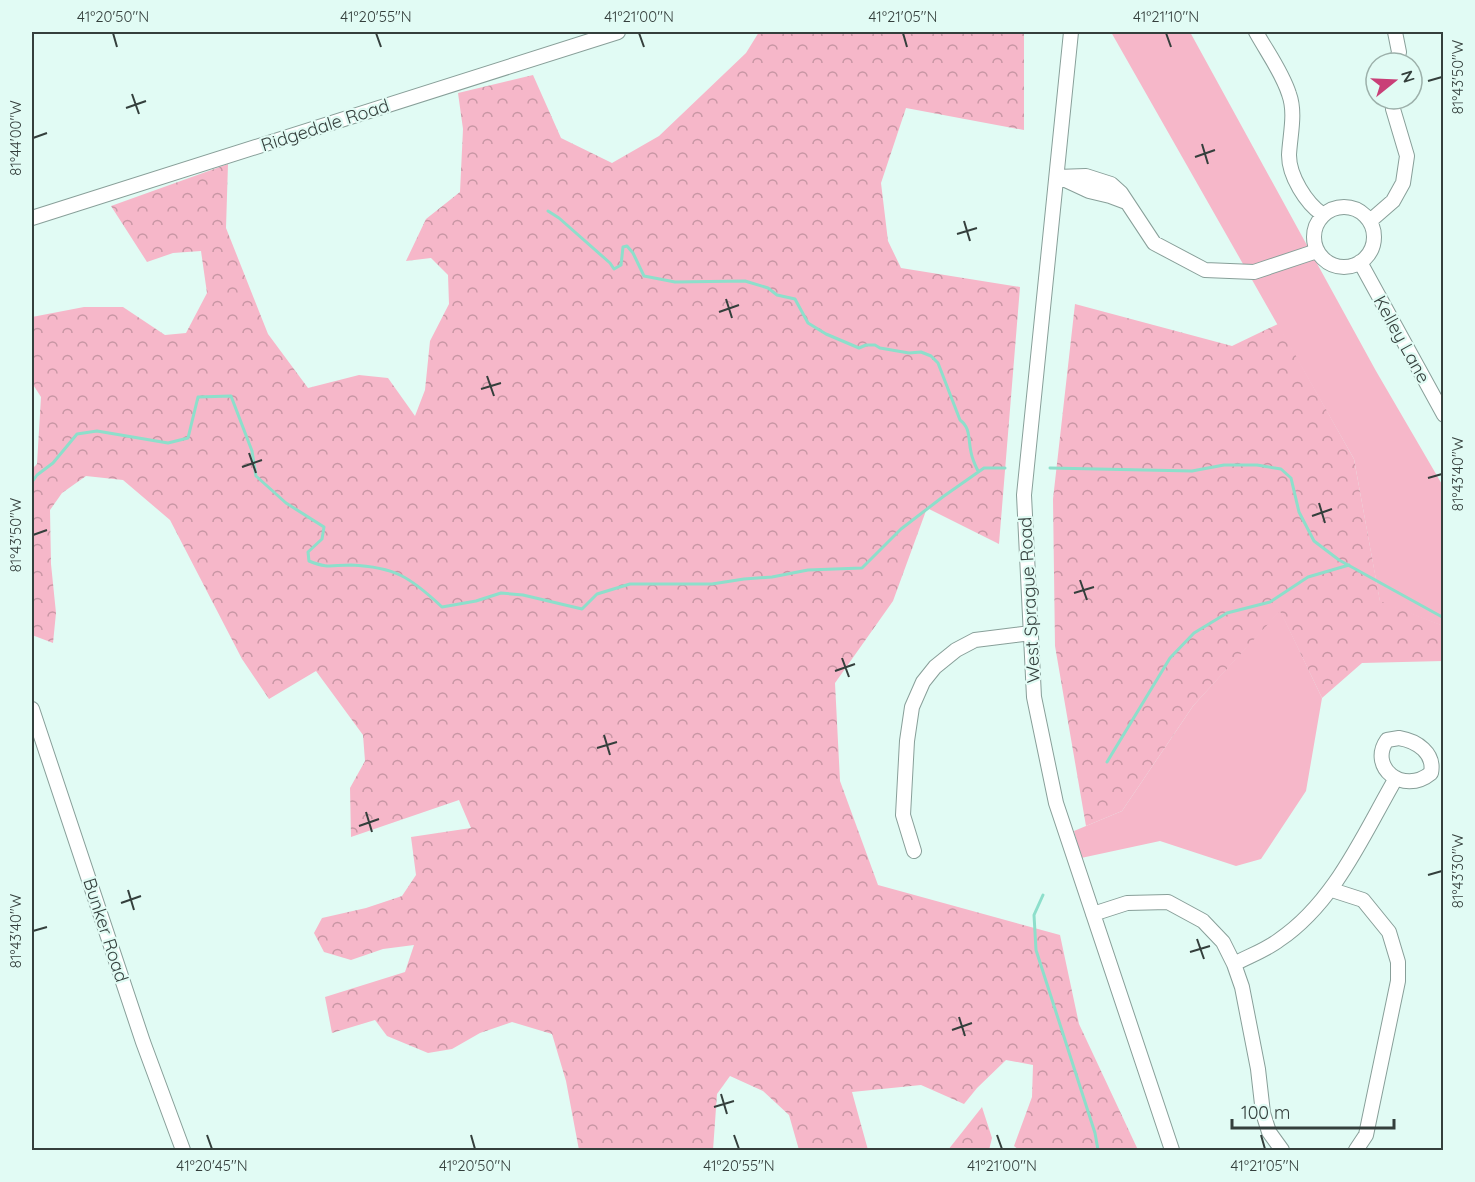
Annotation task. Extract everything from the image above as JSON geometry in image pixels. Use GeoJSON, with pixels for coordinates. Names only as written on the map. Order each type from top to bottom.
{"type":"FeatureCollection","features":[{"type":"Feature","properties":{"kind":"street","name":"Ridgedale Road"},"geometry":{"type":"LineString","coordinates":[[32,218],[618,32]]}},
{"type":"Feature","properties":{"kind":"street","name":"West Sprague Road"},"geometry":{"type":"LineString","coordinates":[[1071,32],[1024,495],[1034,697],[1054,793],[1172,1150]]}},
{"type":"Feature","properties":{"kind":"street"},"geometry":{"type":"LineString","coordinates":[[1257,32],[1290,96],[1292,117],[1289,158],[1296,181],[1312,208],[1322,214]]}},
{"type":"Feature","properties":{"kind":"street"},"geometry":{"type":"LineString","coordinates":[[1395,32],[1399,51]]}},
{"type":"Feature","properties":{"kind":"street"},"geometry":{"type":"LineString","coordinates":[[1370,221],[1394,201],[1403,183],[1407,156],[1394,111]]}},
{"type":"Feature","properties":{"kind":"street"},"geometry":{"type":"LineString","coordinates":[[1057,177],[1086,176],[1111,184],[1121,192],[1154,243],[1205,270],[1254,272],[1317,251]]}},
{"type":"Feature","properties":{"kind":"street"},"geometry":{"type":"LineString","coordinates":[[1348,206],[1364,214],[1370,221],[1374,239],[1367,256],[1360,262],[1351,266],[1331,265],[1317,251],[1313,242],[1313,232],[1322,214],[1330,209],[1348,206]]}},
{"type":"Feature","properties":{"kind":"street","name":"Kelley Lane"},"geometry":{"type":"LineString","coordinates":[[1360,262],[1443,415]]}},
{"type":"Feature","properties":{"kind":"street"},"geometry":{"type":"LineString","coordinates":[[914,851],[903,815],[907,741],[912,707],[923,682],[935,667],[956,650],[975,640],[1031,633]]}},
{"type":"Feature","properties":{"kind":"street","name":"Bunker Road"},"geometry":{"type":"LineString","coordinates":[[32,709],[136,1021],[183,1150]]}},
{"type":"Feature","properties":{"kind":"street"},"geometry":{"type":"LineString","coordinates":[[1234,964],[1278,942],[1332,890],[1396,778]]}},
{"type":"Feature","properties":{"kind":"street"},"geometry":{"type":"LineString","coordinates":[[1332,890],[1363,900],[1389,932],[1398,962],[1398,981],[1366,1135],[1356,1150]]}},
{"type":"Feature","properties":{"kind":"street"},"geometry":{"type":"LineString","coordinates":[[1093,914],[1127,903],[1168,902],[1203,921],[1223,942],[1242,987],[1258,1069],[1263,1113],[1269,1132],[1282,1150]]}},
{"type":"Feature","properties":{"kind":"green space"},"geometry":{"type":"Polygon","coordinates":[[[759,32],[1024,32],[1024,130],[906,108],[881,183],[888,241],[901,268],[1020,287],[999,544],[927,508],[893,601],[835,683],[840,781],[878,885],[1060,935],[1079,1024],[1138,1150],[1019,1150],[1014,1146],[1032,1097],[1033,1065],[1006,1060],[964,1104],[921,1085],[852,1092],[868,1150],[799,1150],[789,1115],[763,1091],[730,1076],[717,1094],[713,1150],[579,1150],[566,1081],[552,1034],[512,1022],[480,1033],[452,1049],[428,1053],[387,1036],[375,1020],[332,1033],[325,997],[405,972],[414,945],[383,949],[351,960],[324,952],[314,933],[322,918],[366,908],[402,896],[416,875],[411,837],[471,828],[459,800],[351,837],[350,788],[365,761],[363,735],[316,671],[269,699],[242,659],[170,520],[123,480],[86,476],[62,493],[50,510],[51,564],[56,613],[53,643],[32,635],[32,469],[37,464],[41,397],[32,383],[32,317],[84,307],[123,307],[165,335],[186,333],[207,293],[201,251],[173,253],[147,262],[111,206],[228,164],[226,228],[268,334],[308,388],[359,375],[388,378],[415,416],[425,390],[430,341],[449,304],[448,275],[431,258],[406,261],[426,219],[460,192],[463,129],[458,93],[533,75],[561,138],[612,163],[659,136],[746,53],[759,32]]]}},
{"type":"Feature","properties":{"kind":"green space"},"geometry":{"type":"Polygon","coordinates":[[[1111,32],[1190,32],[1376,371],[1443,486],[1443,626],[1380,602],[1354,459],[1111,32]]]}},
{"type":"Feature","properties":{"kind":"green space"},"geometry":{"type":"Polygon","coordinates":[[[1075,304],[1232,346],[1278,324],[1354,459],[1380,601],[1444,626],[1443,661],[1362,663],[1322,698],[1280,611],[1193,706],[1122,811],[1086,826],[1055,646],[1053,499],[1075,304]]]}},
{"type":"Feature","properties":{"kind":"green space"},"geometry":{"type":"Polygon","coordinates":[[[1280,610],[1322,698],[1306,791],[1261,859],[1236,866],[1160,841],[1081,858],[1074,831],[1122,811],[1193,706],[1280,610]]]}},
{"type":"Feature","properties":{"kind":"green space"},"geometry":{"type":"Polygon","coordinates":[[[982,1107],[992,1138],[989,1150],[948,1150],[982,1107]]]}},
{"type":"Feature","properties":{"kind":"waterway"},"geometry":{"type":"LineString","coordinates":[[548,211],[559,218],[614,269],[621,265],[623,247],[627,246],[644,276],[675,282],[745,281],[768,288],[777,295],[795,299],[808,323],[826,334],[859,348],[875,345],[909,353],[921,352],[931,356],[938,363],[960,420],[968,430],[971,454],[978,471]]}},
{"type":"Feature","properties":{"kind":"waterway"},"geometry":{"type":"LineString","coordinates":[[32,482],[37,475],[53,463],[77,434],[97,431],[168,443],[188,438],[198,397],[231,396],[252,451],[256,476],[286,503],[324,527],[322,539],[308,552],[309,561],[326,566],[366,566],[391,571],[411,581],[442,607],[476,601],[501,593],[523,595],[582,609],[597,594],[630,584],[712,584],[808,570],[862,568],[901,529],[984,468],[1005,468]]}},
{"type":"Feature","properties":{"kind":"waterway"},"geometry":{"type":"LineString","coordinates":[[1050,468],[1192,471],[1224,465],[1257,465],[1281,469],[1291,478],[1299,512],[1314,541],[1339,560],[1444,618]]}},
{"type":"Feature","properties":{"kind":"waterway"},"geometry":{"type":"LineString","coordinates":[[1107,762],[1170,658],[1194,633],[1227,613],[1270,602],[1308,577],[1349,565]]}},
{"type":"Feature","properties":{"kind":"waterway"},"geometry":{"type":"LineString","coordinates":[[1043,895],[1034,915],[1036,950],[1095,1133],[1098,1150]]}}]}
